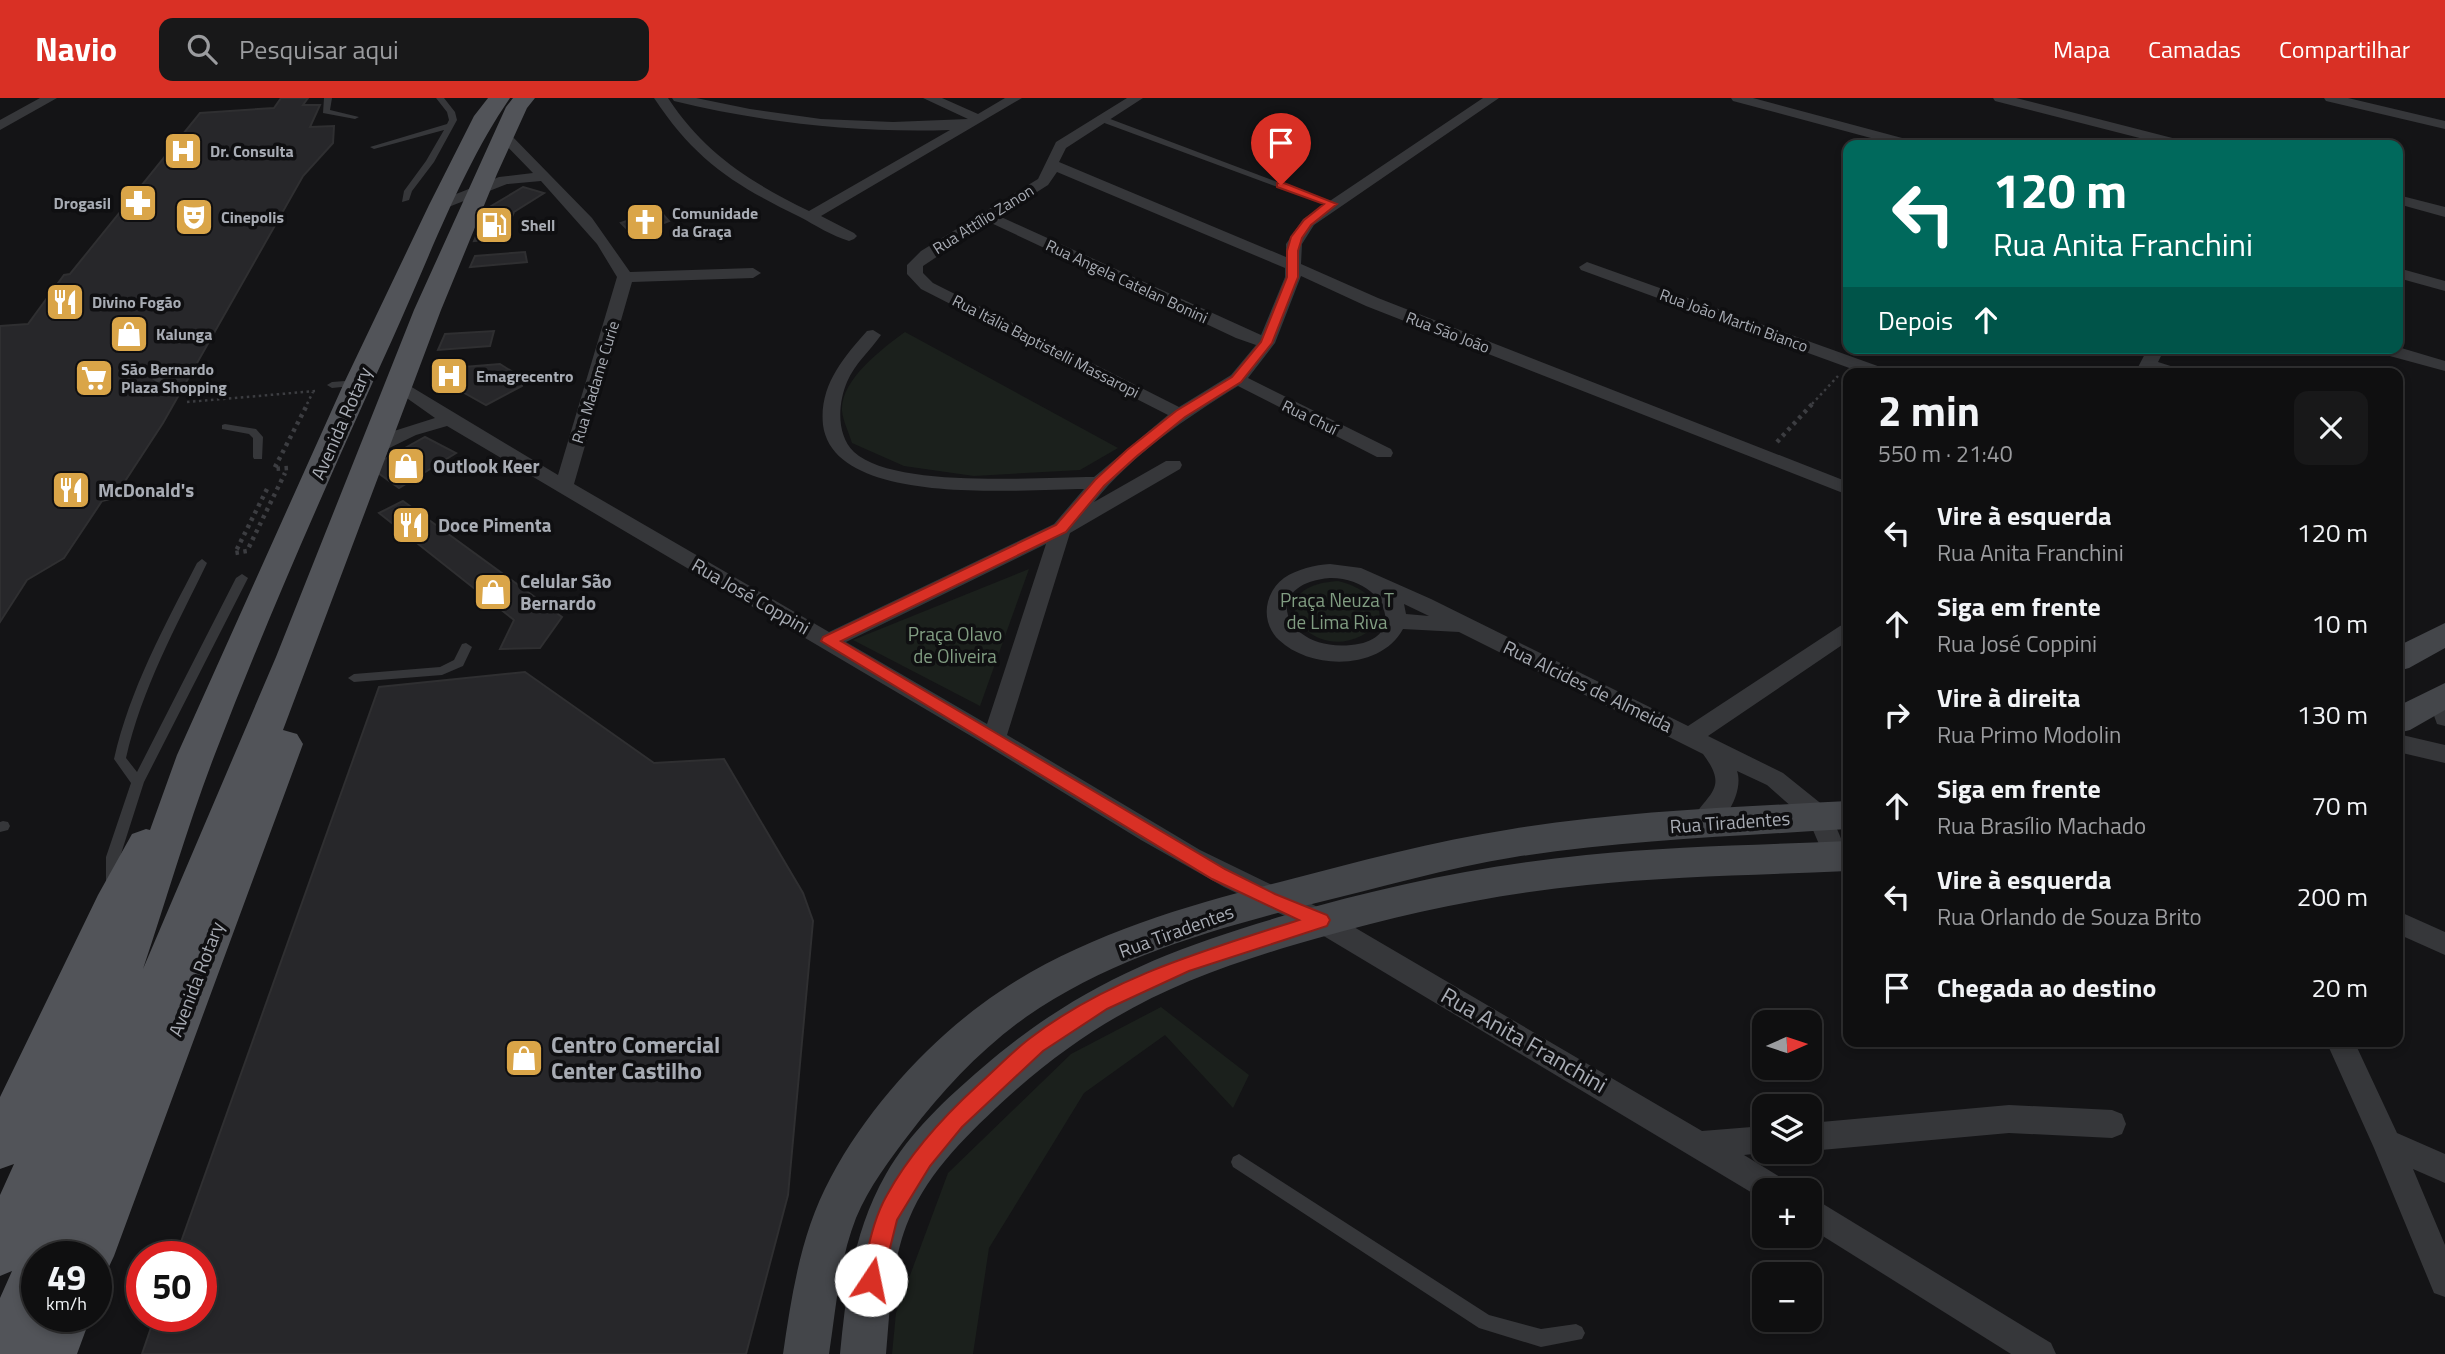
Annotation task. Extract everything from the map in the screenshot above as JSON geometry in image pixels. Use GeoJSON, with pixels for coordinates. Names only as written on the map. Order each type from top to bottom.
{"type":"FeatureCollection","features":[{"type":"Feature","properties":{"kind":"main road","name":"Avenida Rotary"},"geometry":{"type":"LineString","coordinates":[[0,1251],[116,987],[196,755],[344,384],[441,205],[485,116],[499,98]]}},
{"type":"Feature","properties":{"kind":"main road","name":"Avenida Rotary"},"geometry":{"type":"LineString","coordinates":[[49,1241],[161,983],[294,658],[373,450],[478,188],[524,98]]}},
{"type":"Feature","properties":{"kind":"main road"},"geometry":{"type":"LineString","coordinates":[[2403,657],[2445,634]]}},
{"type":"Feature","properties":{"kind":"main road","name":"Avenida Rotary"},"geometry":{"type":"LineString","coordinates":[[95,1241],[220,919],[294,719],[294,658]]}},
{"type":"Feature","properties":{"kind":"main road"},"geometry":{"type":"LineString","coordinates":[[2403,718],[2443,704]]}},
{"type":"Feature","properties":{"kind":"main road","name":"Avenida Rotary"},"geometry":{"type":"LineString","coordinates":[[0,1147],[113,906],[196,755]]}},
{"type":"Feature","properties":{"kind":"main road","name":"Rua Tiradentes"},"geometry":{"type":"LineString","coordinates":[[806,1354],[819,1267],[834,1219],[877,1142],[938,1067],[985,1026],[1032,992],[1053,981],[1095,960],[1198,919],[1268,899],[1512,843],[1703,822],[1834,816]]}},
{"type":"Feature","properties":{"kind":"main road","name":"Rua Tiradentes"},"geometry":{"type":"LineString","coordinates":[[863,1354],[873,1265],[881,1233],[894,1202],[923,1159],[955,1120],[1036,1045],[1101,1003],[1184,965],[1321,920],[1468,887],[1551,874],[1842,856]]}},
{"type":"Feature","properties":{"kind":"main road"},"geometry":{"type":"LineString","coordinates":[[2,1354],[21,1308]]}},
{"type":"Feature","properties":{"kind":"main road"},"geometry":{"type":"LineString","coordinates":[[51,1354],[60,1332]]}},
{"type":"Feature","properties":{"kind":"street"},"geometry":{"type":"LineString","coordinates":[[0,126],[50,98]]}},
{"type":"Feature","properties":{"kind":"street"},"geometry":{"type":"LineString","coordinates":[[661,98],[676,125],[727,173],[849,236]]}},
{"type":"Feature","properties":{"kind":"street"},"geometry":{"type":"LineString","coordinates":[[679,98],[746,114],[836,125],[920,128],[971,122]]}},
{"type":"Feature","properties":{"kind":"street"},"geometry":{"type":"LineString","coordinates":[[930,98],[971,122]]}},
{"type":"Feature","properties":{"kind":"street"},"geometry":{"type":"LineString","coordinates":[[811,216],[1014,98]]}},
{"type":"Feature","properties":{"kind":"street","name":"Rua Attílio Zanon"},"geometry":{"type":"LineString","coordinates":[[915,274],[915,265],[920,259],[1043,182],[1053,165],[1055,152],[1061,145],[1133,98]]}},
{"type":"Feature","properties":{"kind":"street"},"geometry":{"type":"LineString","coordinates":[[1254,248],[1271,246],[1303,228],[1332,204],[1492,98]]}},
{"type":"Feature","properties":{"kind":"street"},"geometry":{"type":"LineString","coordinates":[[1738,98],[1893,140]]}},
{"type":"Feature","properties":{"kind":"street"},"geometry":{"type":"LineString","coordinates":[[2000,98],[2164,140]]}},
{"type":"Feature","properties":{"kind":"street"},"geometry":{"type":"LineString","coordinates":[[2331,98],[2445,125]]}},
{"type":"Feature","properties":{"kind":"street"},"geometry":{"type":"LineString","coordinates":[[503,135],[616,256],[625,277],[753,273]]}},
{"type":"Feature","properties":{"kind":"street","name":"Rua São João"},"geometry":{"type":"LineString","coordinates":[[1053,165],[1254,248],[1385,307],[1843,487]]}},
{"type":"Feature","properties":{"kind":"street"},"geometry":{"type":"LineString","coordinates":[[441,205],[478,188],[516,177],[544,176]]}},
{"type":"Feature","properties":{"kind":"street"},"geometry":{"type":"LineString","coordinates":[[2403,201],[2445,212]]}},
{"type":"Feature","properties":{"kind":"street","name":"Rua Angela Catelan Bonini"},"geometry":{"type":"LineString","coordinates":[[988,216],[1266,343]]}},
{"type":"Feature","properties":{"kind":"street"},"geometry":{"type":"LineString","coordinates":[[994,739],[1061,529],[1099,483],[1180,414],[1237,379],[1266,343],[1293,277],[1294,244],[1303,228]]}},
{"type":"Feature","properties":{"kind":"street","name":"Rua João Martin Bianco"},"geometry":{"type":"LineString","coordinates":[[1587,267],[1867,368]]}},
{"type":"Feature","properties":{"kind":"street","name":"Rua Itália Baptistelli Massaropi"},"geometry":{"type":"LineString","coordinates":[[915,274],[927,286],[1180,414]]}},
{"type":"Feature","properties":{"kind":"street"},"geometry":{"type":"LineString","coordinates":[[2403,274],[2445,286]]}},
{"type":"Feature","properties":{"kind":"street","name":"Rua Madame Curie"},"geometry":{"type":"LineString","coordinates":[[564,486],[625,277]]}},
{"type":"Feature","properties":{"kind":"street"},"geometry":{"type":"LineString","coordinates":[[873,335],[842,368],[832,394],[830,424],[834,442],[846,456],[870,470],[936,483],[1099,483]]}},
{"type":"Feature","properties":{"kind":"street"},"geometry":{"type":"LineString","coordinates":[[2402,354],[2445,366]]}},
{"type":"Feature","properties":{"kind":"street","name":"Rua Chuí"},"geometry":{"type":"LineString","coordinates":[[1237,379],[1384,453]]}},
{"type":"Feature","properties":{"kind":"street","name":"Rua José Coppini"},"geometry":{"type":"LineString","coordinates":[[400,385],[450,421],[994,739],[1178,851],[1268,899]]}},
{"type":"Feature","properties":{"kind":"street"},"geometry":{"type":"LineString","coordinates":[[373,450],[396,434],[416,427],[450,421]]}},
{"type":"Feature","properties":{"kind":"street"},"geometry":{"type":"LineString","coordinates":[[828,641],[1061,529],[1173,465]]}},
{"type":"Feature","properties":{"kind":"street","name":"Rua Alcides de Almeida"},"geometry":{"type":"LineString","coordinates":[[1466,627],[1396,621],[1384,642],[1371,649],[1340,655],[1308,650],[1284,633],[1276,611],[1278,600],[1294,581],[1306,575],[1336,570],[1366,577],[1700,740],[1775,779],[1834,816]]}},
{"type":"Feature","properties":{"kind":"street"},"geometry":{"type":"LineString","coordinates":[[1378,584],[1390,595],[1396,608],[1396,621]]}},
{"type":"Feature","properties":{"kind":"street"},"geometry":{"type":"LineString","coordinates":[[1703,822],[1724,800],[1729,788],[1728,774],[1700,740],[1843,635]]}},
{"type":"Feature","properties":{"kind":"street"},"geometry":{"type":"LineString","coordinates":[[2403,744],[2445,754]]}},
{"type":"Feature","properties":{"kind":"street"},"geometry":{"type":"LineString","coordinates":[[1834,816],[1842,856]]}},
{"type":"Feature","properties":{"kind":"street","name":"Rua Anita Franchini"},"geometry":{"type":"LineString","coordinates":[[1268,899],[1321,920],[1756,1178]]}},
{"type":"Feature","properties":{"kind":"street"},"geometry":{"type":"LineString","coordinates":[[2403,924],[2445,944]]}},
{"type":"Feature","properties":{"kind":"street"},"geometry":{"type":"LineString","coordinates":[[2343,1047],[2387,1143],[2445,1282]]}},
{"type":"Feature","properties":{"kind":"street"},"geometry":{"type":"LineString","coordinates":[[1822,1136],[2009,1119],[2112,1124]]}},
{"type":"Feature","properties":{"kind":"street"},"geometry":{"type":"LineString","coordinates":[[1702,1145],[1752,1141]]}},
{"type":"Feature","properties":{"kind":"street"},"geometry":{"type":"LineString","coordinates":[[2387,1143],[2445,1169]]}},
{"type":"Feature","properties":{"kind":"street"},"geometry":{"type":"LineString","coordinates":[[1822,1218],[2040,1354]]}},
{"type":"Feature","properties":{"kind":"lane"},"geometry":{"type":"LineString","coordinates":[[328,98],[326,111],[355,117]]}},
{"type":"Feature","properties":{"kind":"lane"},"geometry":{"type":"LineString","coordinates":[[405,200],[453,120],[451,112],[440,98]]}},
{"type":"Feature","properties":{"kind":"lane"},"geometry":{"type":"LineString","coordinates":[[1102,119],[1332,204]]}},
{"type":"Feature","properties":{"kind":"lane"},"geometry":{"type":"LineString","coordinates":[[374,147],[449,126]]}},
{"type":"Feature","properties":{"kind":"lane"},"geometry":{"type":"LineString","coordinates":[[157,379],[204,374]]}},
{"type":"Feature","properties":{"kind":"lane"},"geometry":{"type":"LineString","coordinates":[[225,428],[252,431],[258,438],[258,457]]}},
{"type":"Feature","properties":{"kind":"lane"},"geometry":{"type":"LineString","coordinates":[[138,782],[120,759],[125,732],[139,691],[202,563]]}},
{"type":"Feature","properties":{"kind":"lane"},"geometry":{"type":"LineString","coordinates":[[113,906],[113,857],[138,782],[242,578]]}},
{"type":"Feature","properties":{"kind":"lane"},"geometry":{"type":"LineString","coordinates":[[354,678],[442,671],[459,663],[466,647]]}},
{"type":"Feature","properties":{"kind":"lane"},"geometry":{"type":"LineString","coordinates":[[1238,1163],[1485,1322],[1541,1338],[1576,1333]]}},
{"type":"Feature","properties":{"kind":"path"},"geometry":{"type":"LineString","coordinates":[[1845,368],[1851,362]]}},
{"type":"Feature","properties":{"kind":"path"},"geometry":{"type":"LineString","coordinates":[[1765,455],[1843,371]]}},
{"type":"Feature","properties":{"kind":"path"},"geometry":{"type":"LineString","coordinates":[[187,402],[339,389],[344,384]]}},
{"type":"Feature","properties":{"kind":"path"},"geometry":{"type":"LineString","coordinates":[[267,489],[234,552],[247,551],[288,468],[274,469],[313,391]]}},
{"type":"Feature","properties":{"kind":"green space"},"geometry":{"type":"Polygon","coordinates":[[[905,332],[1118,448],[1080,470],[974,476],[904,466],[852,443],[842,411],[848,388],[864,366],[905,332]]]}},
{"type":"Feature","properties":{"kind":"green space","name":"Praça Olavo de Oliveira"},"geometry":{"type":"Polygon","coordinates":[[[1029,569],[980,706],[853,640],[1029,569]]]}},
{"type":"Feature","properties":{"kind":"green space","name":"Praça Neuza T de Lima Riva"},"geometry":{"type":"Polygon","coordinates":[[[1338,581],[1359,589],[1375,603],[1379,611],[1379,619],[1373,628],[1361,636],[1341,642],[1323,640],[1308,632],[1298,620],[1294,608],[1299,596],[1313,586],[1338,581]]]}},
{"type":"Feature","properties":{"kind":"green space"},"geometry":{"type":"Polygon","coordinates":[[[1161,1007],[1249,1075],[1233,1108],[1165,1035],[1084,1093],[989,1248],[973,1354],[892,1354],[896,1313],[948,1173],[1071,1054],[1161,1007]]]}},
{"type":"Feature","properties":{"kind":"building","name":"São Bernardo Plaza Shopping"},"geometry":{"type":"Polygon","coordinates":[[[281,98],[308,98],[303,105],[320,105],[310,127],[334,126],[333,143],[303,176],[163,423],[114,498],[102,501],[64,558],[27,580],[0,622],[0,326],[28,324],[64,275],[70,274],[200,113],[274,108],[281,98]]]}},
{"type":"Feature","properties":{"kind":"building","name":"Shell"},"geometry":{"type":"Polygon","coordinates":[[[523,187],[544,193],[514,212],[503,238],[474,241],[488,208],[523,187]]]}},
{"type":"Feature","properties":{"kind":"building","name":"Comunidade da Graça"},"geometry":{"type":"Polygon","coordinates":[[[659,210],[669,221],[633,235],[621,223],[659,210]]]}},
{"type":"Feature","properties":{"kind":"building"},"geometry":{"type":"Polygon","coordinates":[[[525,252],[527,262],[470,267],[475,256],[525,252]]]}},
{"type":"Feature","properties":{"kind":"building"},"geometry":{"type":"Polygon","coordinates":[[[494,331],[490,346],[438,350],[445,334],[494,331]]]}},
{"type":"Feature","properties":{"kind":"building"},"geometry":{"type":"Polygon","coordinates":[[[500,364],[519,376],[522,386],[486,405],[436,377],[439,369],[500,364]]]}},
{"type":"Feature","properties":{"kind":"building","name":"Outlook Keer"},"geometry":{"type":"Polygon","coordinates":[[[425,437],[456,453],[399,488],[374,470],[380,462],[425,437]]]}},
{"type":"Feature","properties":{"kind":"building"},"geometry":{"type":"Polygon","coordinates":[[[403,501],[562,617],[540,648],[500,649],[514,620],[379,513],[403,501]]]}},
{"type":"Feature","properties":{"kind":"building","name":"Centro Comercial Center Castilho"},"geometry":{"type":"Polygon","coordinates":[[[525,672],[654,763],[724,759],[803,893],[813,921],[788,1195],[746,1354],[142,1354],[150,1332],[217,1332],[217,1241],[181,1241],[379,687],[525,672]]]}},
{"type":"Feature","properties":{"kind":"place","name":"Dr. Consulta"},"geometry":{"type":"Point","coordinates":[183,151]}},
{"type":"Feature","properties":{"kind":"place","name":"Drogasil"},"geometry":{"type":"Point","coordinates":[138,203]}},
{"type":"Feature","properties":{"kind":"place","name":"Cinepolis"},"geometry":{"type":"Point","coordinates":[194,217]}},
{"type":"Feature","properties":{"kind":"place","name":"Comunidade da Graça"},"geometry":{"type":"Point","coordinates":[645,222]}},
{"type":"Feature","properties":{"kind":"place","name":"Shell"},"geometry":{"type":"Point","coordinates":[494,225]}},
{"type":"Feature","properties":{"kind":"place","name":"Divino Fogão"},"geometry":{"type":"Point","coordinates":[65,302]}},
{"type":"Feature","properties":{"kind":"place","name":"Kalunga"},"geometry":{"type":"Point","coordinates":[129,334]}},
{"type":"Feature","properties":{"kind":"place","name":"Emagrecentro"},"geometry":{"type":"Point","coordinates":[449,376]}},
{"type":"Feature","properties":{"kind":"place","name":"São Bernardo Plaza Shopping"},"geometry":{"type":"Point","coordinates":[94,378]}},
{"type":"Feature","properties":{"kind":"place","name":"Outlook Keer"},"geometry":{"type":"Point","coordinates":[406,466]}},
{"type":"Feature","properties":{"kind":"place","name":"McDonald's"},"geometry":{"type":"Point","coordinates":[71,490]}},
{"type":"Feature","properties":{"kind":"place","name":"Doce Pimenta"},"geometry":{"type":"Point","coordinates":[411,525]}},
{"type":"Feature","properties":{"kind":"place","name":"Celular São Bernardo"},"geometry":{"type":"Point","coordinates":[493,592]}},
{"type":"Feature","properties":{"kind":"place","name":"Centro Comercial Center Castilho"},"geometry":{"type":"Point","coordinates":[524,1058]}},
{"type":"Feature","properties":{"kind":"route"},"geometry":{"type":"LineString","coordinates":[[871,1280],[881,1233],[894,1202],[907,1181],[955,1120],[1036,1045],[1101,1003],[1184,965],[1321,920],[1268,899],[1219,874],[828,641],[1061,529],[1099,483],[1132,453],[1180,414],[1237,379],[1266,343],[1293,277],[1292,251],[1299,231],[1332,204],[1281,185]]}}]}
